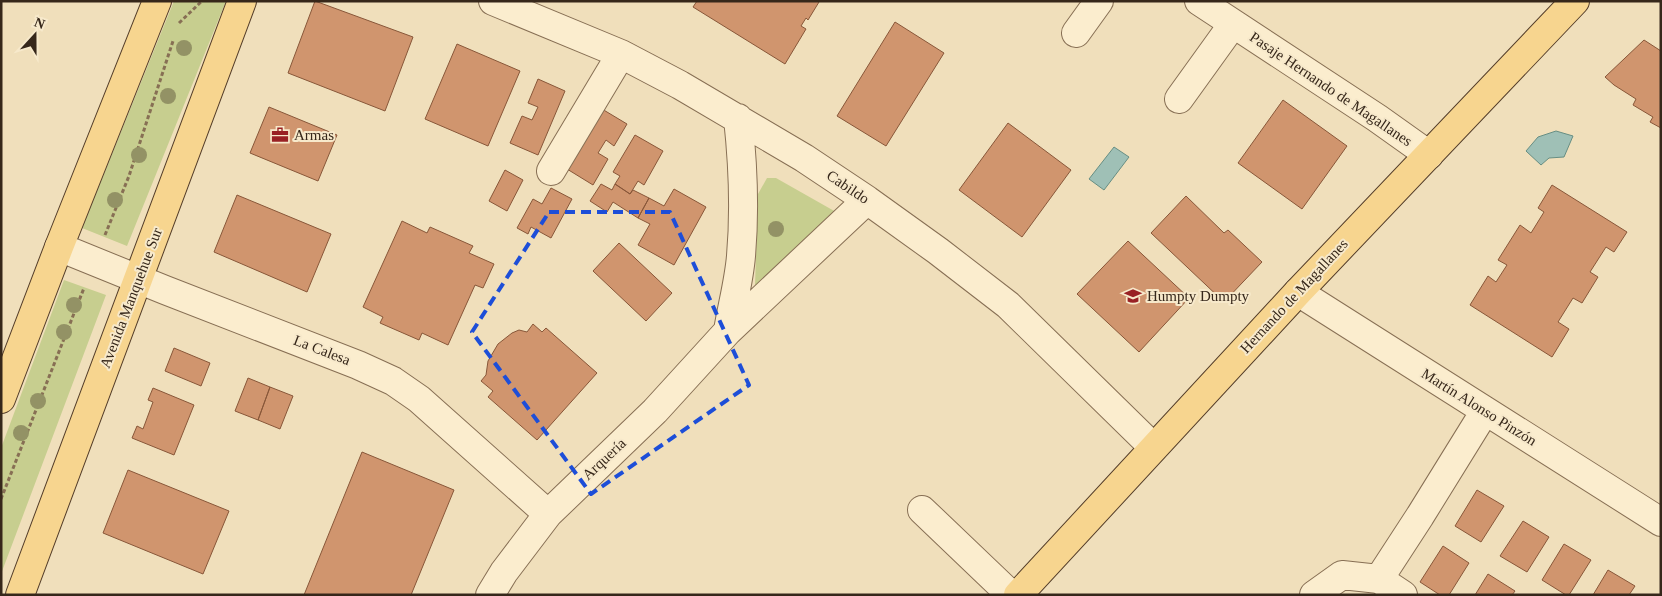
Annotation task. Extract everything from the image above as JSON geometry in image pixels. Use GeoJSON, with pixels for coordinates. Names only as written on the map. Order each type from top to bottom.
{"type":"FeatureCollection","features":[{"type":"Feature","properties":{"kind":"main road"},"geometry":{"type":"LineString","coordinates":[[2,394],[157,1]]}},
{"type":"Feature","properties":{"kind":"main road","name":"Avenida Manquehue Sur"},"geometry":{"type":"LineString","coordinates":[[20,595],[242,1]]}},
{"type":"Feature","properties":{"kind":"main road","name":"Hernando de Magallanes"},"geometry":{"type":"LineString","coordinates":[[1018,595],[1298,292],[1575,1]]}},
{"type":"Feature","properties":{"kind":"street","name":"Cabildo"},"geometry":{"type":"LineString","coordinates":[[493,1],[621,54],[738,118],[804,158],[867,200],[938,251],[1008,305],[1153,447]]}},
{"type":"Feature","properties":{"kind":"street"},"geometry":{"type":"LineString","coordinates":[[1076,33],[1099,1]]}},
{"type":"Feature","properties":{"kind":"street","name":"Pasaje Hernando de Magallanes"},"geometry":{"type":"LineString","coordinates":[[1199,1],[1429,154]]}},
{"type":"Feature","properties":{"kind":"street","name":"Pasaje Hernando de Magallanes"},"geometry":{"type":"LineString","coordinates":[[1179,99],[1233,24]]}},
{"type":"Feature","properties":{"kind":"street"},"geometry":{"type":"LineString","coordinates":[[551,171],[621,54]]}},
{"type":"Feature","properties":{"kind":"street"},"geometry":{"type":"LineString","coordinates":[[728,331],[741,257],[743,228],[742,152],[738,118]]}},
{"type":"Feature","properties":{"kind":"street","name":"Arquería"},"geometry":{"type":"LineString","coordinates":[[490,595],[510,564],[548,514],[655,412],[728,331],[867,200]]}},
{"type":"Feature","properties":{"kind":"street","name":"La Calesa"},"geometry":{"type":"LineString","coordinates":[[59,247],[358,365],[393,381],[419,399],[548,514]]}},
{"type":"Feature","properties":{"kind":"street","name":"Martín Alonso Pinzón"},"geometry":{"type":"LineString","coordinates":[[1298,292],[1661,522]]}},
{"type":"Feature","properties":{"kind":"street"},"geometry":{"type":"LineString","coordinates":[[1379,579],[1486,410]]}},
{"type":"Feature","properties":{"kind":"street"},"geometry":{"type":"LineString","coordinates":[[922,510],[1011,595]]}},
{"type":"Feature","properties":{"kind":"street"},"geometry":{"type":"LineString","coordinates":[[1314,595],[1342,575],[1379,579],[1403,595]]}},
{"type":"Feature","properties":{"kind":"highlighted area"},"geometry":{"type":"Polygon","coordinates":[[[549,212],[670,212],[749,385],[591,494],[472,332],[549,212]]]}},
{"type":"Feature","properties":{"kind":"green space"},"geometry":{"type":"Polygon","coordinates":[[[174,1],[226,1],[127,246],[82,228],[174,1]]]}},
{"type":"Feature","properties":{"kind":"green space"},"geometry":{"type":"Polygon","coordinates":[[[767,178],[776,178],[836,212],[755,286],[758,194],[767,178]]]}},
{"type":"Feature","properties":{"kind":"green space"},"geometry":{"type":"Polygon","coordinates":[[[64,280],[106,295],[1,574],[1,448],[64,280]]]}},
{"type":"Feature","properties":{"kind":"water"},"geometry":{"type":"Polygon","coordinates":[[[1556,131],[1573,136],[1564,157],[1549,158],[1541,165],[1526,151],[1538,137],[1556,131]]]}},
{"type":"Feature","properties":{"kind":"water"},"geometry":{"type":"Polygon","coordinates":[[[1114,147],[1129,157],[1104,190],[1089,179],[1114,147]]]}},
{"type":"Feature","properties":{"kind":"building"},"geometry":{"type":"Polygon","coordinates":[[[315,1],[413,37],[385,111],[288,73],[315,1]]]}},
{"type":"Feature","properties":{"kind":"building"},"geometry":{"type":"Polygon","coordinates":[[[697,1],[819,2],[808,20],[806,18],[801,26],[806,29],[785,64],[693,7],[697,1]]]}},
{"type":"Feature","properties":{"kind":"building"},"geometry":{"type":"Polygon","coordinates":[[[895,22],[944,53],[886,146],[837,116],[895,22]]]}},
{"type":"Feature","properties":{"kind":"building"},"geometry":{"type":"Polygon","coordinates":[[[1644,40],[1661,51],[1661,128],[1650,122],[1653,117],[1633,105],[1636,99],[1605,77],[1644,40]]]}},
{"type":"Feature","properties":{"kind":"building"},"geometry":{"type":"Polygon","coordinates":[[[457,44],[520,71],[488,146],[425,119],[457,44]]]}},
{"type":"Feature","properties":{"kind":"building"},"geometry":{"type":"Polygon","coordinates":[[[538,79],[565,91],[538,155],[510,143],[522,116],[532,120],[538,107],[528,103],[538,79]]]}},
{"type":"Feature","properties":{"kind":"building"},"geometry":{"type":"Polygon","coordinates":[[[1283,100],[1347,146],[1302,209],[1238,163],[1283,100]]]}},
{"type":"Feature","properties":{"kind":"building"},"geometry":{"type":"Polygon","coordinates":[[[269,107],[337,135],[318,181],[250,153],[269,107]]]}},
{"type":"Feature","properties":{"kind":"building"},"geometry":{"type":"Polygon","coordinates":[[[602,109],[627,124],[614,146],[606,140],[598,153],[608,159],[593,185],[567,169],[602,109]]]}},
{"type":"Feature","properties":{"kind":"building"},"geometry":{"type":"Polygon","coordinates":[[[1008,123],[1071,170],[1022,237],[959,190],[1008,123]]]}},
{"type":"Feature","properties":{"kind":"building"},"geometry":{"type":"Polygon","coordinates":[[[635,135],[663,151],[644,185],[638,181],[630,194],[615,184],[620,176],[613,172],[635,135]]]}},
{"type":"Feature","properties":{"kind":"building"},"geometry":{"type":"Polygon","coordinates":[[[505,170],[523,180],[507,211],[489,201],[505,170]]]}},
{"type":"Feature","properties":{"kind":"building"},"geometry":{"type":"Polygon","coordinates":[[[601,184],[612,190],[615,184],[630,194],[633,190],[649,198],[638,218],[613,202],[607,212],[590,201],[601,184]]]}},
{"type":"Feature","properties":{"kind":"building"},"geometry":{"type":"Polygon","coordinates":[[[1552,185],[1627,232],[1614,252],[1606,247],[1590,272],[1598,277],[1582,303],[1573,298],[1558,322],[1569,329],[1552,357],[1470,305],[1488,276],[1496,282],[1507,265],[1498,260],[1520,225],[1531,233],[1544,212],[1538,208],[1552,185]]]}},
{"type":"Feature","properties":{"kind":"building"},"geometry":{"type":"Polygon","coordinates":[[[551,188],[572,199],[551,238],[531,227],[528,234],[517,228],[533,199],[542,204],[551,188]]]}},
{"type":"Feature","properties":{"kind":"building"},"geometry":{"type":"Polygon","coordinates":[[[674,189],[706,207],[674,265],[638,245],[650,224],[638,218],[649,198],[664,206],[674,189]]]}},
{"type":"Feature","properties":{"kind":"building"},"geometry":{"type":"Polygon","coordinates":[[[237,195],[331,234],[307,292],[214,252],[237,195]]]}},
{"type":"Feature","properties":{"kind":"building"},"geometry":{"type":"Polygon","coordinates":[[[1186,196],[1224,233],[1228,230],[1262,262],[1224,302],[1151,233],[1186,196]]]}},
{"type":"Feature","properties":{"kind":"building"},"geometry":{"type":"Polygon","coordinates":[[[402,221],[427,233],[430,227],[473,246],[469,253],[494,264],[483,288],[475,285],[448,345],[422,333],[419,340],[380,323],[383,317],[363,307],[402,221]]]}},
{"type":"Feature","properties":{"kind":"building","name":"Humpty Dumpty"},"geometry":{"type":"Polygon","coordinates":[[[1128,241],[1189,298],[1139,352],[1077,294],[1128,241]]]}},
{"type":"Feature","properties":{"kind":"building"},"geometry":{"type":"Polygon","coordinates":[[[619,243],[672,293],[646,321],[593,271],[619,243]]]}},
{"type":"Feature","properties":{"kind":"building"},"geometry":{"type":"Polygon","coordinates":[[[533,324],[542,332],[546,328],[597,373],[537,440],[488,397],[493,391],[481,381],[486,375],[488,361],[498,344],[519,330],[527,332],[533,324]]]}},
{"type":"Feature","properties":{"kind":"building"},"geometry":{"type":"Polygon","coordinates":[[[174,348],[210,363],[201,386],[165,371],[174,348]]]}},
{"type":"Feature","properties":{"kind":"building"},"geometry":{"type":"Polygon","coordinates":[[[248,378],[270,387],[258,420],[235,411],[248,378]]]}},
{"type":"Feature","properties":{"kind":"building"},"geometry":{"type":"Polygon","coordinates":[[[270,387],[293,396],[280,429],[258,420],[270,387]]]}},
{"type":"Feature","properties":{"kind":"building"},"geometry":{"type":"Polygon","coordinates":[[[153,388],[194,405],[174,455],[132,438],[137,426],[143,429],[153,402],[148,400],[153,388]]]}},
{"type":"Feature","properties":{"kind":"building"},"geometry":{"type":"Polygon","coordinates":[[[362,452],[454,490],[411,595],[304,595],[362,452]]]}},
{"type":"Feature","properties":{"kind":"building"},"geometry":{"type":"Polygon","coordinates":[[[128,470],[229,511],[203,574],[103,533],[128,470]]]}},
{"type":"Feature","properties":{"kind":"building"},"geometry":{"type":"Polygon","coordinates":[[[1477,490],[1504,506],[1481,542],[1455,526],[1477,490]]]}},
{"type":"Feature","properties":{"kind":"building"},"geometry":{"type":"Polygon","coordinates":[[[1523,521],[1549,537],[1527,572],[1500,556],[1523,521]]]}},
{"type":"Feature","properties":{"kind":"building"},"geometry":{"type":"Polygon","coordinates":[[[1564,544],[1591,560],[1569,595],[1542,580],[1564,544]]]}},
{"type":"Feature","properties":{"kind":"building"},"geometry":{"type":"Polygon","coordinates":[[[1443,546],[1469,563],[1449,595],[1440,595],[1420,582],[1443,546]]]}},
{"type":"Feature","properties":{"kind":"building"},"geometry":{"type":"Polygon","coordinates":[[[1608,570],[1635,586],[1629,595],[1593,595],[1608,570]]]}},
{"type":"Feature","properties":{"kind":"building"},"geometry":{"type":"Polygon","coordinates":[[[1488,574],[1515,591],[1512,595],[1475,595],[1488,574]]]}},
{"type":"Feature","properties":{"kind":"place","name":"Armas"},"geometry":{"type":"Point","coordinates":[280,135]}},
{"type":"Feature","properties":{"kind":"place","name":"Humpty Dumpty"},"geometry":{"type":"Point","coordinates":[1133,296]}}]}
